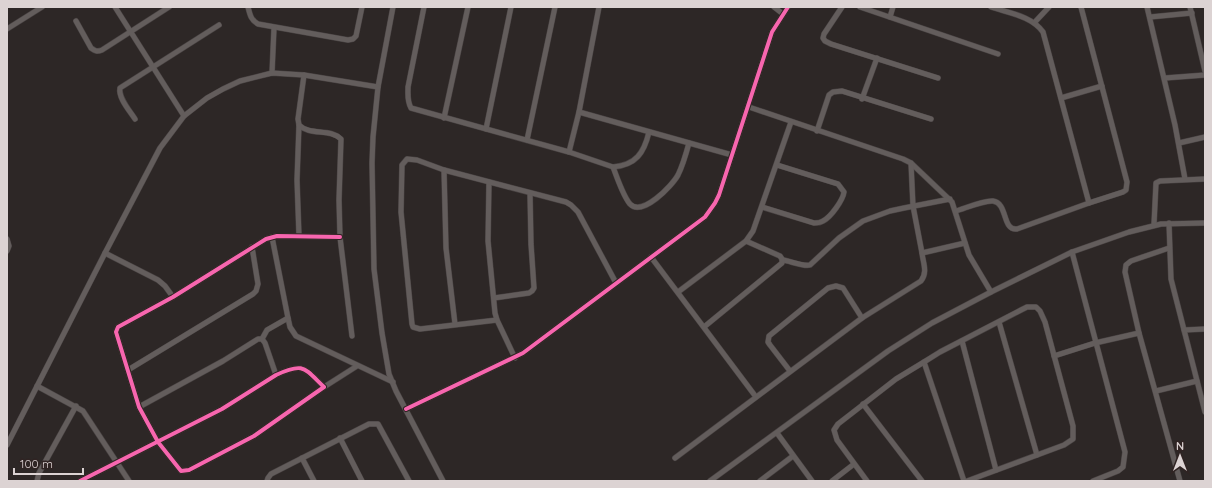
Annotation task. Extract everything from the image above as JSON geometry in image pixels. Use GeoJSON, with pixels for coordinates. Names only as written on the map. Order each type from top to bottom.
{"type":"FeatureCollection","features":[{"type":"Feature","properties":{"kind":"street"},"geometry":{"type":"LineString","coordinates":[[7,29],[42,7]]}},
{"type":"Feature","properties":{"kind":"street"},"geometry":{"type":"LineString","coordinates":[[115,7],[184,116]]}},
{"type":"Feature","properties":{"kind":"street"},"geometry":{"type":"LineString","coordinates":[[248,7],[251,17],[254,22],[258,24],[342,40],[353,39],[356,36],[359,28],[362,7]]}},
{"type":"Feature","properties":{"kind":"street"},"geometry":{"type":"LineString","coordinates":[[393,7],[378,87],[372,163],[374,269],[389,374],[443,481]]}},
{"type":"Feature","properties":{"kind":"street"},"geometry":{"type":"LineString","coordinates":[[424,7],[408,87],[409,103],[411,108],[569,152],[613,167],[628,164],[635,160],[642,152],[649,132]]}},
{"type":"Feature","properties":{"kind":"street"},"geometry":{"type":"LineString","coordinates":[[444,118],[468,7]]}},
{"type":"Feature","properties":{"kind":"street"},"geometry":{"type":"LineString","coordinates":[[486,129],[511,7]]}},
{"type":"Feature","properties":{"kind":"street"},"geometry":{"type":"LineString","coordinates":[[527,140],[555,7]]}},
{"type":"Feature","properties":{"kind":"street"},"geometry":{"type":"LineString","coordinates":[[569,152],[579,112],[599,7]]}},
{"type":"Feature","properties":{"kind":"street"},"geometry":{"type":"LineString","coordinates":[[774,7],[783,14]]}},
{"type":"Feature","properties":{"kind":"street"},"geometry":{"type":"LineString","coordinates":[[406,409],[523,353],[705,217],[715,203],[749,107],[772,32],[788,7]]}},
{"type":"Feature","properties":{"kind":"street"},"geometry":{"type":"LineString","coordinates":[[842,7],[824,34],[824,40],[831,44],[938,78]]}},
{"type":"Feature","properties":{"kind":"street"},"geometry":{"type":"LineString","coordinates":[[860,7],[998,54]]}},
{"type":"Feature","properties":{"kind":"street"},"geometry":{"type":"LineString","coordinates":[[890,17],[893,7]]}},
{"type":"Feature","properties":{"kind":"street"},"geometry":{"type":"LineString","coordinates":[[991,7],[1034,23],[1043,32],[1089,203]]}},
{"type":"Feature","properties":{"kind":"street"},"geometry":{"type":"LineString","coordinates":[[1034,23],[1049,7]]}},
{"type":"Feature","properties":{"kind":"street"},"geometry":{"type":"LineString","coordinates":[[956,211],[988,201],[995,201],[1000,205],[1010,228],[1014,230],[1126,190],[1128,186],[1081,7]]}},
{"type":"Feature","properties":{"kind":"street"},"geometry":{"type":"LineString","coordinates":[[1148,7],[1179,143],[1184,179]]}},
{"type":"Feature","properties":{"kind":"street"},"geometry":{"type":"LineString","coordinates":[[1190,7],[1205,71]]}},
{"type":"Feature","properties":{"kind":"street"},"geometry":{"type":"LineString","coordinates":[[76,21],[91,48],[98,51],[131,32],[167,8]]}},
{"type":"Feature","properties":{"kind":"street"},"geometry":{"type":"LineString","coordinates":[[1150,16],[1192,14]]}},
{"type":"Feature","properties":{"kind":"street"},"geometry":{"type":"LineString","coordinates":[[135,119],[121,96],[120,88],[152,66],[219,25]]}},
{"type":"Feature","properties":{"kind":"street"},"geometry":{"type":"LineString","coordinates":[[272,73],[274,28]]}},
{"type":"Feature","properties":{"kind":"street"},"geometry":{"type":"LineString","coordinates":[[862,99],[876,58]]}},
{"type":"Feature","properties":{"kind":"street"},"geometry":{"type":"LineString","coordinates":[[7,446],[160,148],[184,116],[207,98],[223,89],[240,81],[272,73],[304,75],[378,87]]}},
{"type":"Feature","properties":{"kind":"street"},"geometry":{"type":"LineString","coordinates":[[299,236],[298,119],[304,75]]}},
{"type":"Feature","properties":{"kind":"street"},"geometry":{"type":"LineString","coordinates":[[1165,78],[1205,75]]}},
{"type":"Feature","properties":{"kind":"street"},"geometry":{"type":"LineString","coordinates":[[1061,98],[1102,86]]}},
{"type":"Feature","properties":{"kind":"street"},"geometry":{"type":"LineString","coordinates":[[817,131],[831,93],[836,91],[842,91],[862,99],[931,119]]}},
{"type":"Feature","properties":{"kind":"street"},"geometry":{"type":"LineString","coordinates":[[749,107],[911,163],[950,199],[956,211],[965,244],[974,264],[991,292]]}},
{"type":"Feature","properties":{"kind":"street"},"geometry":{"type":"LineString","coordinates":[[579,112],[732,155]]}},
{"type":"Feature","properties":{"kind":"street"},"geometry":{"type":"LineString","coordinates":[[678,292],[746,241],[753,231],[791,122]]}},
{"type":"Feature","properties":{"kind":"street"},"geometry":{"type":"LineString","coordinates":[[299,125],[305,130],[336,135],[341,139],[339,200],[340,237],[352,336]]}},
{"type":"Feature","properties":{"kind":"street"},"geometry":{"type":"LineString","coordinates":[[1179,143],[1205,137]]}},
{"type":"Feature","properties":{"kind":"street"},"geometry":{"type":"LineString","coordinates":[[613,167],[627,200],[631,205],[637,207],[646,206],[668,188],[675,179],[690,143]]}},
{"type":"Feature","properties":{"kind":"street"},"geometry":{"type":"LineString","coordinates":[[497,320],[420,329],[413,327],[401,212],[402,165],[407,159],[417,160],[444,170],[566,202],[574,208],[616,283]]}},
{"type":"Feature","properties":{"kind":"street"},"geometry":{"type":"LineString","coordinates":[[675,458],[862,318],[921,281],[925,272],[913,206],[911,163]]}},
{"type":"Feature","properties":{"kind":"street"},"geometry":{"type":"LineString","coordinates":[[762,206],[814,223],[819,223],[824,221],[829,216],[842,200],[844,192],[838,184],[777,165]]}},
{"type":"Feature","properties":{"kind":"street"},"geometry":{"type":"LineString","coordinates":[[444,170],[446,248],[455,324]]}},
{"type":"Feature","properties":{"kind":"street"},"geometry":{"type":"LineString","coordinates":[[1154,224],[1156,183],[1160,181],[1184,179],[1205,179]]}},
{"type":"Feature","properties":{"kind":"street"},"geometry":{"type":"LineString","coordinates":[[489,182],[488,241],[497,320],[515,358]]}},
{"type":"Feature","properties":{"kind":"street"},"geometry":{"type":"LineString","coordinates":[[494,298],[529,293],[534,288],[530,193]]}},
{"type":"Feature","properties":{"kind":"street"},"geometry":{"type":"LineString","coordinates":[[746,241],[780,256],[783,260],[805,266],[810,265],[839,238],[863,221],[890,211],[950,199]]}},
{"type":"Feature","properties":{"kind":"street"},"geometry":{"type":"LineString","coordinates":[[1169,223],[1171,279],[1197,381],[1203,395],[1205,412]]}},
{"type":"Feature","properties":{"kind":"street"},"geometry":{"type":"LineString","coordinates":[[710,481],[888,351],[932,323],[991,292],[1072,252],[1154,224],[1205,223]]}},
{"type":"Feature","properties":{"kind":"street"},"geometry":{"type":"LineString","coordinates":[[272,237],[290,327],[296,336],[393,382]]}},
{"type":"Feature","properties":{"kind":"street"},"geometry":{"type":"LineString","coordinates":[[340,237],[272,237],[252,247],[173,297],[117,329],[116,334],[139,407],[158,442],[181,471],[186,471],[254,436],[357,366]]}},
{"type":"Feature","properties":{"kind":"street"},"geometry":{"type":"LineString","coordinates":[[7,239],[10,246],[7,251]]}},
{"type":"Feature","properties":{"kind":"street"},"geometry":{"type":"LineString","coordinates":[[922,253],[965,244]]}},
{"type":"Feature","properties":{"kind":"street"},"geometry":{"type":"LineString","coordinates":[[128,370],[253,294],[256,291],[258,284],[252,247]]}},
{"type":"Feature","properties":{"kind":"street"},"geometry":{"type":"LineString","coordinates":[[1169,248],[1131,261],[1125,267],[1125,276],[1139,333],[1180,481]]}},
{"type":"Feature","properties":{"kind":"street"},"geometry":{"type":"LineString","coordinates":[[1072,252],[1125,452],[1123,467],[1118,471],[1093,481]]}},
{"type":"Feature","properties":{"kind":"street"},"geometry":{"type":"LineString","coordinates":[[105,253],[158,280],[166,286],[173,297]]}},
{"type":"Feature","properties":{"kind":"street"},"geometry":{"type":"LineString","coordinates":[[651,257],[756,397]]}},
{"type":"Feature","properties":{"kind":"street"},"geometry":{"type":"LineString","coordinates":[[704,327],[778,268],[783,260]]}},
{"type":"Feature","properties":{"kind":"street"},"geometry":{"type":"LineString","coordinates":[[790,371],[768,342],[769,336],[828,288],[836,286],[843,288],[862,318]]}},
{"type":"Feature","properties":{"kind":"street"},"geometry":{"type":"LineString","coordinates":[[867,481],[837,440],[834,430],[842,421],[896,379],[924,362],[962,341],[1027,307],[1036,307],[1040,310],[1045,322],[1073,426],[1074,437],[1071,441],[1064,445],[966,481],[924,362]]}},
{"type":"Feature","properties":{"kind":"street"},"geometry":{"type":"LineString","coordinates":[[262,339],[267,330],[288,318]]}},
{"type":"Feature","properties":{"kind":"street"},"geometry":{"type":"LineString","coordinates":[[999,322],[1037,455]]}},
{"type":"Feature","properties":{"kind":"street"},"geometry":{"type":"LineString","coordinates":[[1184,330],[1205,329]]}},
{"type":"Feature","properties":{"kind":"street"},"geometry":{"type":"LineString","coordinates":[[1054,356],[1096,343],[1139,333]]}},
{"type":"Feature","properties":{"kind":"street"},"geometry":{"type":"LineString","coordinates":[[262,339],[265,343],[276,375]]}},
{"type":"Feature","properties":{"kind":"street"},"geometry":{"type":"LineString","coordinates":[[139,407],[254,341],[262,339]]}},
{"type":"Feature","properties":{"kind":"street"},"geometry":{"type":"LineString","coordinates":[[962,341],[996,470]]}},
{"type":"Feature","properties":{"kind":"street"},"geometry":{"type":"LineString","coordinates":[[80,481],[222,409],[276,375],[293,368],[304,368],[324,387]]}},
{"type":"Feature","properties":{"kind":"street"},"geometry":{"type":"LineString","coordinates":[[1156,391],[1197,381]]}},
{"type":"Feature","properties":{"kind":"street"},"geometry":{"type":"LineString","coordinates":[[37,386],[76,406],[85,413],[129,481]]}},
{"type":"Feature","properties":{"kind":"street"},"geometry":{"type":"LineString","coordinates":[[863,404],[922,481]]}},
{"type":"Feature","properties":{"kind":"street"},"geometry":{"type":"LineString","coordinates":[[37,481],[39,473],[76,406]]}},
{"type":"Feature","properties":{"kind":"street"},"geometry":{"type":"LineString","coordinates":[[267,481],[272,474],[369,424],[378,424],[409,481]]}},
{"type":"Feature","properties":{"kind":"street"},"geometry":{"type":"LineString","coordinates":[[777,433],[812,481]]}},
{"type":"Feature","properties":{"kind":"street"},"geometry":{"type":"LineString","coordinates":[[340,438],[362,481]]}},
{"type":"Feature","properties":{"kind":"street"},"geometry":{"type":"LineString","coordinates":[[760,481],[793,456]]}},
{"type":"Feature","properties":{"kind":"street"},"geometry":{"type":"LineString","coordinates":[[302,458],[314,481]]}},
{"type":"Feature","properties":{"kind":"street"},"geometry":{"type":"LineString","coordinates":[[832,481],[854,464]]}},
{"type":"Feature","properties":{"kind":"cycle path"},"geometry":{"type":"LineString","coordinates":[[406,409],[523,353],[705,217],[719,195],[772,32],[788,7]]}},
{"type":"Feature","properties":{"kind":"cycle path"},"geometry":{"type":"LineString","coordinates":[[80,481],[222,409],[276,375],[285,371],[298,368],[303,369],[312,375],[324,387],[254,436],[189,470],[181,471],[158,442],[139,407],[116,332],[118,327],[173,297],[266,239],[277,236],[340,237]]}}]}
